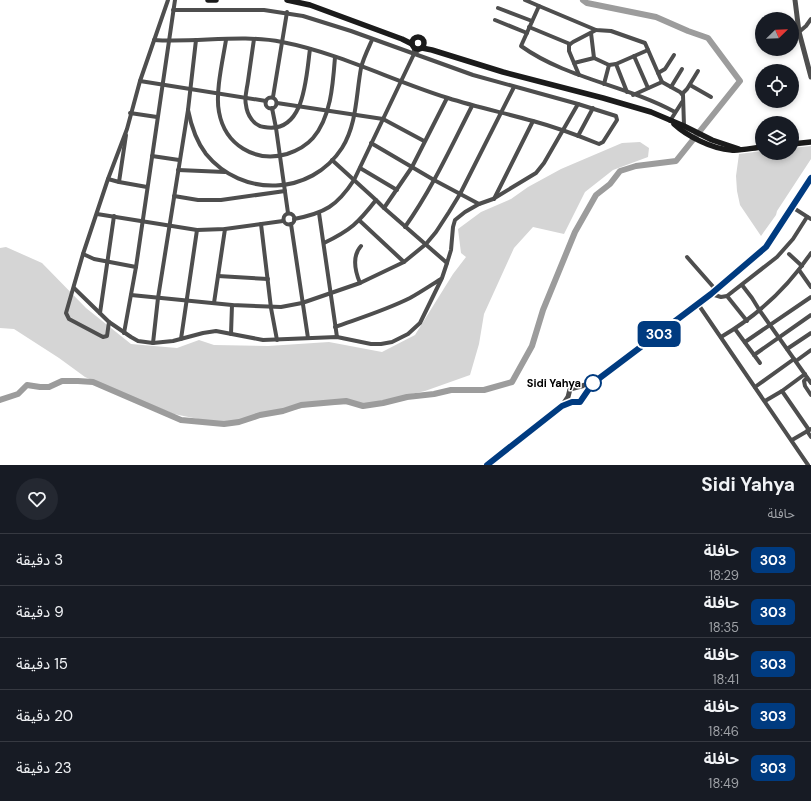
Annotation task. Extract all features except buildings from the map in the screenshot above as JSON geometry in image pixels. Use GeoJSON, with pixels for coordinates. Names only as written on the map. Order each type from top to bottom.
{"type":"FeatureCollection","features":[{"type":"Feature","properties":{"kind":"main road"},"geometry":{"type":"LineString","coordinates":[[208,0],[216,0]]}},
{"type":"Feature","properties":{"kind":"main road"},"geometry":{"type":"LineString","coordinates":[[287,0],[310,5],[402,38],[413,46],[422,46],[510,74],[651,112],[710,142],[739,149],[755,148]]}},
{"type":"Feature","properties":{"kind":"main road"},"geometry":{"type":"LineString","coordinates":[[402,38],[421,37],[422,46]]}},
{"type":"Feature","properties":{"kind":"main road"},"geometry":{"type":"LineString","coordinates":[[413,46],[414,38]]}},
{"type":"Feature","properties":{"kind":"main road"},"geometry":{"type":"LineString","coordinates":[[670,121],[684,126],[689,131]]}},
{"type":"Feature","properties":{"kind":"main road"},"geometry":{"type":"LineString","coordinates":[[799,143],[811,142]]}},
{"type":"Feature","properties":{"kind":"street"},"geometry":{"type":"LineString","coordinates":[[119,182],[126,129],[130,112],[168,0]]}},
{"type":"Feature","properties":{"kind":"street"},"geometry":{"type":"LineString","coordinates":[[124,333],[136,267],[175,0]]}},
{"type":"Feature","properties":{"kind":"street"},"geometry":{"type":"LineString","coordinates":[[525,0],[596,30],[612,31],[635,38],[645,43],[662,82],[682,94]]}},
{"type":"Feature","properties":{"kind":"street"},"geometry":{"type":"LineString","coordinates":[[795,0],[796,12]]}},
{"type":"Feature","properties":{"kind":"street"},"geometry":{"type":"LineString","coordinates":[[539,6],[521,46],[540,58],[579,75],[652,101],[675,112]]}},
{"type":"Feature","properties":{"kind":"street"},"geometry":{"type":"LineString","coordinates":[[498,8],[532,21]]}},
{"type":"Feature","properties":{"kind":"street"},"geometry":{"type":"LineString","coordinates":[[154,40],[254,39],[282,42],[310,49],[362,66],[472,106],[533,121],[601,144],[617,120],[616,116],[593,108],[473,75],[314,18],[287,12],[264,10],[173,10]]}},
{"type":"Feature","properties":{"kind":"street"},"geometry":{"type":"LineString","coordinates":[[277,103],[276,99],[273,97],[287,12]]}},
{"type":"Feature","properties":{"kind":"street"},"geometry":{"type":"LineString","coordinates":[[811,19],[799,32],[811,77]]}},
{"type":"Feature","properties":{"kind":"street"},"geometry":{"type":"LineString","coordinates":[[495,20],[527,33]]}},
{"type":"Feature","properties":{"kind":"street"},"geometry":{"type":"LineString","coordinates":[[529,27],[570,44]]}},
{"type":"Feature","properties":{"kind":"street"},"geometry":{"type":"LineString","coordinates":[[570,44],[596,30]]}},
{"type":"Feature","properties":{"kind":"street"},"geometry":{"type":"LineString","coordinates":[[590,33],[594,58]]}},
{"type":"Feature","properties":{"kind":"street"},"geometry":{"type":"LineString","coordinates":[[254,39],[245,105],[250,118],[261,127],[276,128],[292,120],[300,106],[310,49]]}},
{"type":"Feature","properties":{"kind":"street"},"geometry":{"type":"LineString","coordinates":[[153,343],[158,298],[188,110],[196,40]]}},
{"type":"Feature","properties":{"kind":"street"},"geometry":{"type":"LineString","coordinates":[[226,40],[218,110],[224,127],[230,137],[241,147],[255,154],[266,157],[280,156],[299,149],[313,138],[327,110],[335,57]]}},
{"type":"Feature","properties":{"kind":"street"},"geometry":{"type":"LineString","coordinates":[[188,110],[192,126],[202,148],[213,162],[225,172],[256,185],[285,185],[307,178],[332,160],[347,139],[354,115],[362,66],[372,40]]}},
{"type":"Feature","properties":{"kind":"street"},"geometry":{"type":"LineString","coordinates":[[570,44],[569,47],[579,75]]}},
{"type":"Feature","properties":{"kind":"street"},"geometry":{"type":"LineString","coordinates":[[413,46],[414,54]]}},
{"type":"Feature","properties":{"kind":"street"},"geometry":{"type":"LineString","coordinates":[[308,338],[291,224],[294,219],[319,213],[336,202],[345,193],[360,168],[414,54],[422,46]]}},
{"type":"Feature","properties":{"kind":"street"},"geometry":{"type":"LineString","coordinates":[[574,63],[594,58],[609,65],[616,64],[648,50]]}},
{"type":"Feature","properties":{"kind":"street"},"geometry":{"type":"LineString","coordinates":[[634,56],[648,88]]}},
{"type":"Feature","properties":{"kind":"street"},"geometry":{"type":"LineString","coordinates":[[658,73],[665,69],[674,56]]}},
{"type":"Feature","properties":{"kind":"street"},"geometry":{"type":"LineString","coordinates":[[616,64],[627,92]]}},
{"type":"Feature","properties":{"kind":"street"},"geometry":{"type":"LineString","coordinates":[[604,84],[609,65]]}},
{"type":"Feature","properties":{"kind":"street"},"geometry":{"type":"LineString","coordinates":[[671,87],[682,69]]}},
{"type":"Feature","properties":{"kind":"street"},"geometry":{"type":"LineString","coordinates":[[684,126],[682,94],[690,85],[698,71]]}},
{"type":"Feature","properties":{"kind":"street"},"geometry":{"type":"LineString","coordinates":[[140,81],[266,101],[273,97]]}},
{"type":"Feature","properties":{"kind":"street"},"geometry":{"type":"LineString","coordinates":[[633,94],[662,82]]}},
{"type":"Feature","properties":{"kind":"street"},"geometry":{"type":"LineString","coordinates":[[690,85],[711,97]]}},
{"type":"Feature","properties":{"kind":"street"},"geometry":{"type":"LineString","coordinates":[[131,295],[271,308],[288,306],[302,303],[360,283],[404,262],[426,244],[436,232],[460,194],[514,86]]}},
{"type":"Feature","properties":{"kind":"street"},"geometry":{"type":"LineString","coordinates":[[384,208],[412,167],[447,98]]}},
{"type":"Feature","properties":{"kind":"street"},"geometry":{"type":"LineString","coordinates":[[266,101],[267,106],[272,108]]}},
{"type":"Feature","properties":{"kind":"street"},"geometry":{"type":"LineString","coordinates":[[670,121],[682,102]]}},
{"type":"Feature","properties":{"kind":"street"},"geometry":{"type":"LineString","coordinates":[[277,103],[383,119],[424,141]]}},
{"type":"Feature","properties":{"kind":"street"},"geometry":{"type":"LineString","coordinates":[[272,108],[277,103]]}},
{"type":"Feature","properties":{"kind":"street"},"geometry":{"type":"LineString","coordinates":[[74,288],[109,322],[138,341],[153,343],[181,340],[209,332],[224,332],[249,338],[277,340],[337,337],[381,344],[392,342],[408,334],[420,323],[442,278],[451,250],[453,227],[456,220],[465,212],[479,204],[493,199],[536,173],[544,163],[578,104]]}},
{"type":"Feature","properties":{"kind":"street"},"geometry":{"type":"LineString","coordinates":[[405,227],[422,202],[472,106]]}},
{"type":"Feature","properties":{"kind":"street"},"geometry":{"type":"LineString","coordinates":[[272,108],[285,185],[288,213]]}},
{"type":"Feature","properties":{"kind":"street"},"geometry":{"type":"LineString","coordinates":[[578,136],[593,108]]}},
{"type":"Feature","properties":{"kind":"street"},"geometry":{"type":"LineString","coordinates":[[130,112],[157,117]]}},
{"type":"Feature","properties":{"kind":"street"},"geometry":{"type":"LineString","coordinates":[[493,199],[533,121]]}},
{"type":"Feature","properties":{"kind":"street"},"geometry":{"type":"LineString","coordinates":[[109,322],[107,335],[105,338],[69,320],[66,312],[83,254],[126,129]]}},
{"type":"Feature","properties":{"kind":"street"},"geometry":{"type":"LineString","coordinates":[[371,143],[434,180],[479,204]]}},
{"type":"Feature","properties":{"kind":"street"},"geometry":{"type":"LineString","coordinates":[[152,156],[179,160]]}},
{"type":"Feature","properties":{"kind":"street"},"geometry":{"type":"LineString","coordinates":[[332,160],[405,227],[447,263]]}},
{"type":"Feature","properties":{"kind":"street"},"geometry":{"type":"LineString","coordinates":[[360,168],[397,190]]}},
{"type":"Feature","properties":{"kind":"street"},"geometry":{"type":"LineString","coordinates":[[178,170],[225,172]]}},
{"type":"Feature","properties":{"kind":"street"},"geometry":{"type":"LineString","coordinates":[[487,465],[562,406],[572,402],[580,402],[593,383],[711,294],[766,247],[792,207],[809,185],[811,178]]}},
{"type":"Feature","properties":{"kind":"street"},"geometry":{"type":"LineString","coordinates":[[108,179],[147,187]]}},
{"type":"Feature","properties":{"kind":"street"},"geometry":{"type":"LineString","coordinates":[[174,196],[198,200],[221,200],[285,191]]}},
{"type":"Feature","properties":{"kind":"street"},"geometry":{"type":"LineString","coordinates":[[324,243],[344,233],[360,221],[376,200]]}},
{"type":"Feature","properties":{"kind":"street"},"geometry":{"type":"LineString","coordinates":[[711,294],[721,297],[727,296],[784,250],[809,218],[792,207]]}},
{"type":"Feature","properties":{"kind":"street"},"geometry":{"type":"LineString","coordinates":[[97,214],[197,230],[225,229],[283,220],[288,213]]}},
{"type":"Feature","properties":{"kind":"street"},"geometry":{"type":"LineString","coordinates":[[288,213],[293,215],[294,219]]}},
{"type":"Feature","properties":{"kind":"street"},"geometry":{"type":"LineString","coordinates":[[319,213],[337,337]]}},
{"type":"Feature","properties":{"kind":"street"},"geometry":{"type":"LineString","coordinates":[[100,313],[114,216]]}},
{"type":"Feature","properties":{"kind":"street"},"geometry":{"type":"LineString","coordinates":[[283,220],[287,224],[291,224]]}},
{"type":"Feature","properties":{"kind":"street"},"geometry":{"type":"LineString","coordinates":[[360,221],[404,262]]}},
{"type":"Feature","properties":{"kind":"street"},"geometry":{"type":"LineString","coordinates":[[261,224],[271,308],[277,340]]}},
{"type":"Feature","properties":{"kind":"street"},"geometry":{"type":"LineString","coordinates":[[214,302],[225,229]]}},
{"type":"Feature","properties":{"kind":"street"},"geometry":{"type":"LineString","coordinates":[[181,340],[197,230]]}},
{"type":"Feature","properties":{"kind":"street"},"geometry":{"type":"LineString","coordinates":[[360,283],[355,255],[361,246]]}},
{"type":"Feature","properties":{"kind":"street"},"geometry":{"type":"LineString","coordinates":[[721,337],[760,311],[801,268],[811,253]]}},
{"type":"Feature","properties":{"kind":"street"},"geometry":{"type":"LineString","coordinates":[[83,254],[94,259],[136,267]]}},
{"type":"Feature","properties":{"kind":"street"},"geometry":{"type":"LineString","coordinates":[[789,254],[801,268],[811,287]]}},
{"type":"Feature","properties":{"kind":"street"},"geometry":{"type":"LineString","coordinates":[[688,257],[716,290]]}},
{"type":"Feature","properties":{"kind":"street"},"geometry":{"type":"LineString","coordinates":[[218,276],[268,279]]}},
{"type":"Feature","properties":{"kind":"street"},"geometry":{"type":"LineString","coordinates":[[335,327],[372,315],[411,298],[442,278]]}},
{"type":"Feature","properties":{"kind":"street"},"geometry":{"type":"LineString","coordinates":[[742,285],[811,383]]}},
{"type":"Feature","properties":{"kind":"street"},"geometry":{"type":"LineString","coordinates":[[727,296],[747,321]]}},
{"type":"Feature","properties":{"kind":"street"},"geometry":{"type":"LineString","coordinates":[[745,342],[811,297]]}},
{"type":"Feature","properties":{"kind":"street"},"geometry":{"type":"LineString","coordinates":[[698,304],[809,464]]}},
{"type":"Feature","properties":{"kind":"street"},"geometry":{"type":"LineString","coordinates":[[231,334],[232,305]]}},
{"type":"Feature","properties":{"kind":"street"},"geometry":{"type":"LineString","coordinates":[[754,355],[811,315]]}},
{"type":"Feature","properties":{"kind":"street"},"geometry":{"type":"LineString","coordinates":[[735,329],[760,363]]}},
{"type":"Feature","properties":{"kind":"street"},"geometry":{"type":"LineString","coordinates":[[787,349],[811,333]]}},
{"type":"Feature","properties":{"kind":"street"},"geometry":{"type":"LineString","coordinates":[[755,387],[811,350]]}},
{"type":"Feature","properties":{"kind":"street"},"geometry":{"type":"LineString","coordinates":[[765,401],[811,372]]}},
{"type":"Feature","properties":{"kind":"street"},"geometry":{"type":"LineString","coordinates":[[806,376],[804,384],[811,395]]}},
{"type":"Feature","properties":{"kind":"street"},"geometry":{"type":"LineString","coordinates":[[562,406],[568,397],[568,391],[575,387],[593,383]]}},
{"type":"Feature","properties":{"kind":"street"},"geometry":{"type":"LineString","coordinates":[[575,387],[582,391],[583,396]]}},
{"type":"Feature","properties":{"kind":"street"},"geometry":{"type":"LineString","coordinates":[[782,391],[809,430],[811,437]]}},
{"type":"Feature","properties":{"kind":"street"},"geometry":{"type":"LineString","coordinates":[[568,397],[572,402]]}},
{"type":"Feature","properties":{"kind":"street"},"geometry":{"type":"LineString","coordinates":[[792,440],[809,430]]}},
{"type":"Feature","properties":{"kind":"shaded area"},"geometry":{"type":"Polygon","coordinates":[[[640,142],[649,148],[648,157],[613,170],[585,192],[564,234],[533,227],[514,248],[484,314],[479,344],[470,375],[425,391],[366,404],[316,405],[227,425],[174,414],[122,393],[85,377],[14,329],[0,328],[0,248],[6,247],[42,263],[86,308],[131,344],[177,348],[199,340],[214,345],[268,346],[329,342],[382,352],[415,335],[453,274],[466,257],[461,253],[458,229],[481,212],[511,199],[528,187],[561,169],[622,143],[640,142]]]}},
{"type":"Feature","properties":{"kind":"shaded area"},"geometry":{"type":"Polygon","coordinates":[[[811,146],[811,159],[761,236],[740,205],[736,176],[739,154],[755,152],[755,160],[799,160],[799,147],[811,146]]]}},
{"type":"Feature","properties":{"kind":"waterway"},"geometry":{"type":"LineString","coordinates":[[0,400],[18,394],[27,385],[49,387],[62,381],[93,382],[181,420],[224,424],[239,422],[301,405],[346,401],[363,406],[451,390],[484,390],[512,382],[532,346],[543,310],[575,232],[596,195],[610,184],[620,171],[636,166],[676,161],[740,81],[708,38],[656,17],[587,3],[583,0]]}},
{"type":"Feature","properties":{"kind":"bus line","name":"303"},"geometry":{"type":"LineString","coordinates":[[487,465],[562,406],[572,402],[580,402],[593,383],[711,294],[766,247],[811,178]]}},
{"type":"Feature","properties":{"kind":"place","name":"Sidi Yahya"},"geometry":{"type":"Point","coordinates":[593,383]}}]}
